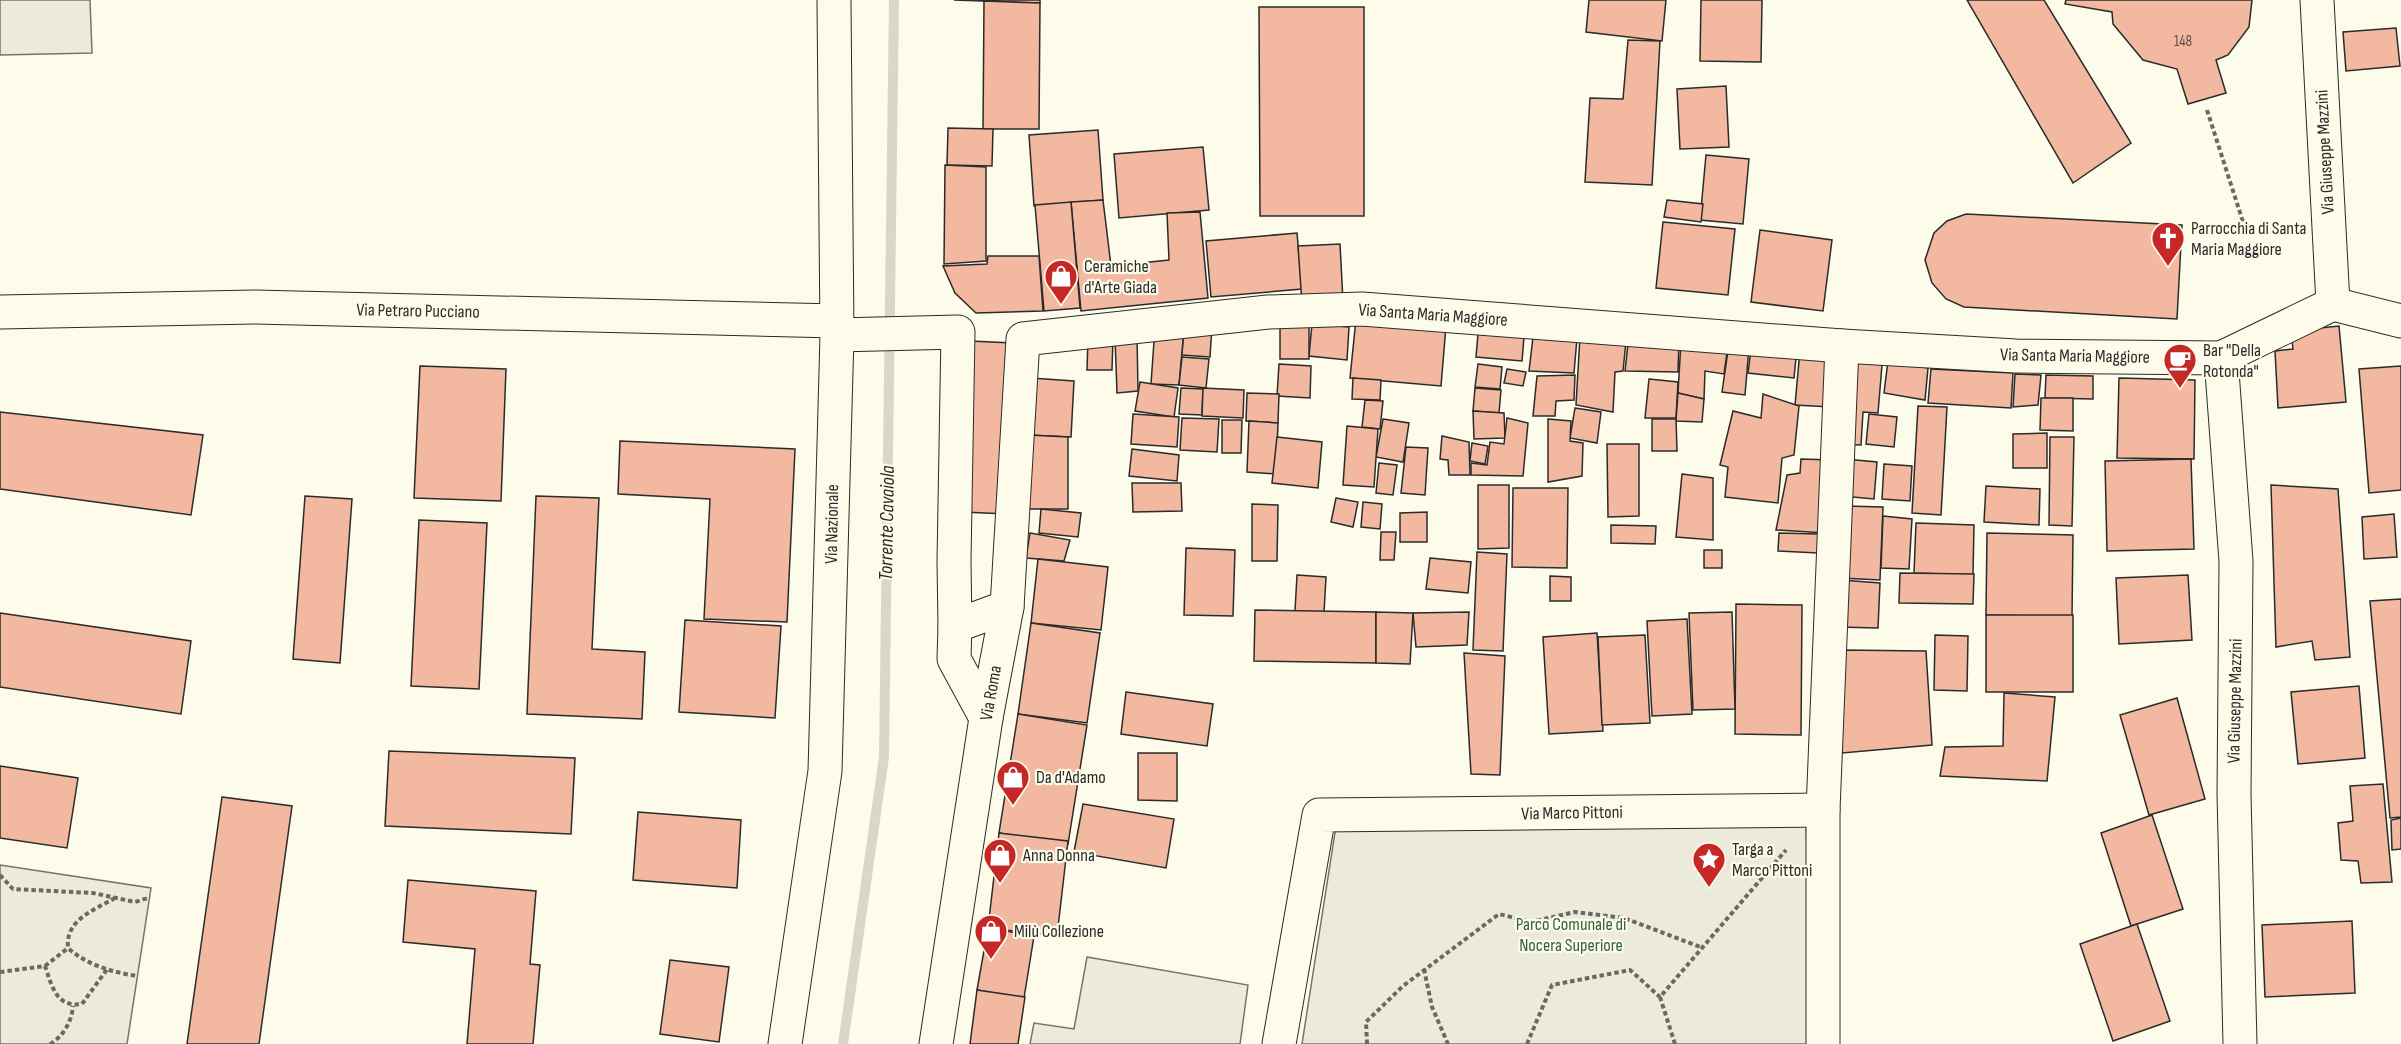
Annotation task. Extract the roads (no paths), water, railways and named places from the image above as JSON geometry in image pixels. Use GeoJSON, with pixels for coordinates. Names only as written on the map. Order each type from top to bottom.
{"type":"FeatureCollection","features":[{"type":"Feature","properties":{"kind":"street","name":"Via Nazionale"},"geometry":{"type":"LineString","coordinates":[[785,1044],[825,771],[844,330],[834,0]]}},
{"type":"Feature","properties":{"kind":"street","name":"Via Giuseppe Mazzini"},"geometry":{"type":"LineString","coordinates":[[2317,0],[2333,304]]}},
{"type":"Feature","properties":{"kind":"street"},"geometry":{"type":"LineString","coordinates":[[2333,304],[2401,321]]}},
{"type":"Feature","properties":{"kind":"street","name":"Via Santa Maria Maggiore"},"geometry":{"type":"LineString","coordinates":[[1023,339],[1268,312],[1362,309],[1842,346],[2016,356],[2222,358],[2333,304]]}},
{"type":"Feature","properties":{"kind":"street","name":"Via Petraro Pucciano"},"geometry":{"type":"LineString","coordinates":[[0,312],[255,307],[926,334],[957,332],[955,626]]}},
{"type":"Feature","properties":{"kind":"street","name":"Via Roma"},"geometry":{"type":"LineString","coordinates":[[936,1044],[986,718],[1007,607],[1023,339]]}},
{"type":"Feature","properties":{"kind":"street"},"geometry":{"type":"LineString","coordinates":[[1823,1044],[1823,810],[1842,346]]}},
{"type":"Feature","properties":{"kind":"street","name":"Via Giuseppe Mazzini"},"geometry":{"type":"LineString","coordinates":[[2222,358],[2236,561],[2234,794],[2240,1044]]}},
{"type":"Feature","properties":{"kind":"street"},"geometry":{"type":"LineString","coordinates":[[986,718],[954,659],[955,626],[1007,607]]}},
{"type":"Feature","properties":{"kind":"street","name":"Via Marco Pittoni"},"geometry":{"type":"LineString","coordinates":[[1279,1044],[1319,815],[1823,810]]}},
{"type":"Feature","properties":{"kind":"waterway","name":"Torrente Cavaiola"},"geometry":{"type":"LineString","coordinates":[[843,1044],[884,757],[894,0]]}},
{"type":"Feature","properties":{"kind":"place","name":"Parrocchia di Santa Maria Maggiore"},"geometry":{"type":"Point","coordinates":[2168,267]}},
{"type":"Feature","properties":{"kind":"place","name":"Ceramiche d'Arte Giada"},"geometry":{"type":"Point","coordinates":[1061,305]}},
{"type":"Feature","properties":{"kind":"place","name":"Bar \"Della Rotonda\""},"geometry":{"type":"Point","coordinates":[2180,389]}},
{"type":"Feature","properties":{"kind":"place","name":"Da d'Adamo"},"geometry":{"type":"Point","coordinates":[1013,806]}},
{"type":"Feature","properties":{"kind":"place","name":"Anna Donna"},"geometry":{"type":"Point","coordinates":[1000,884]}},
{"type":"Feature","properties":{"kind":"place","name":"Targa a Marco Pittoni"},"geometry":{"type":"Point","coordinates":[1709,888]}},
{"type":"Feature","properties":{"kind":"place","name":"Milù Collezione"},"geometry":{"type":"Point","coordinates":[991,960]}},
{"type":"Feature","properties":{"kind":"park label","name":"Parco Comunale di Nocera Superiore"},"geometry":{"type":"Point","coordinates":[1571,934]}}]}
